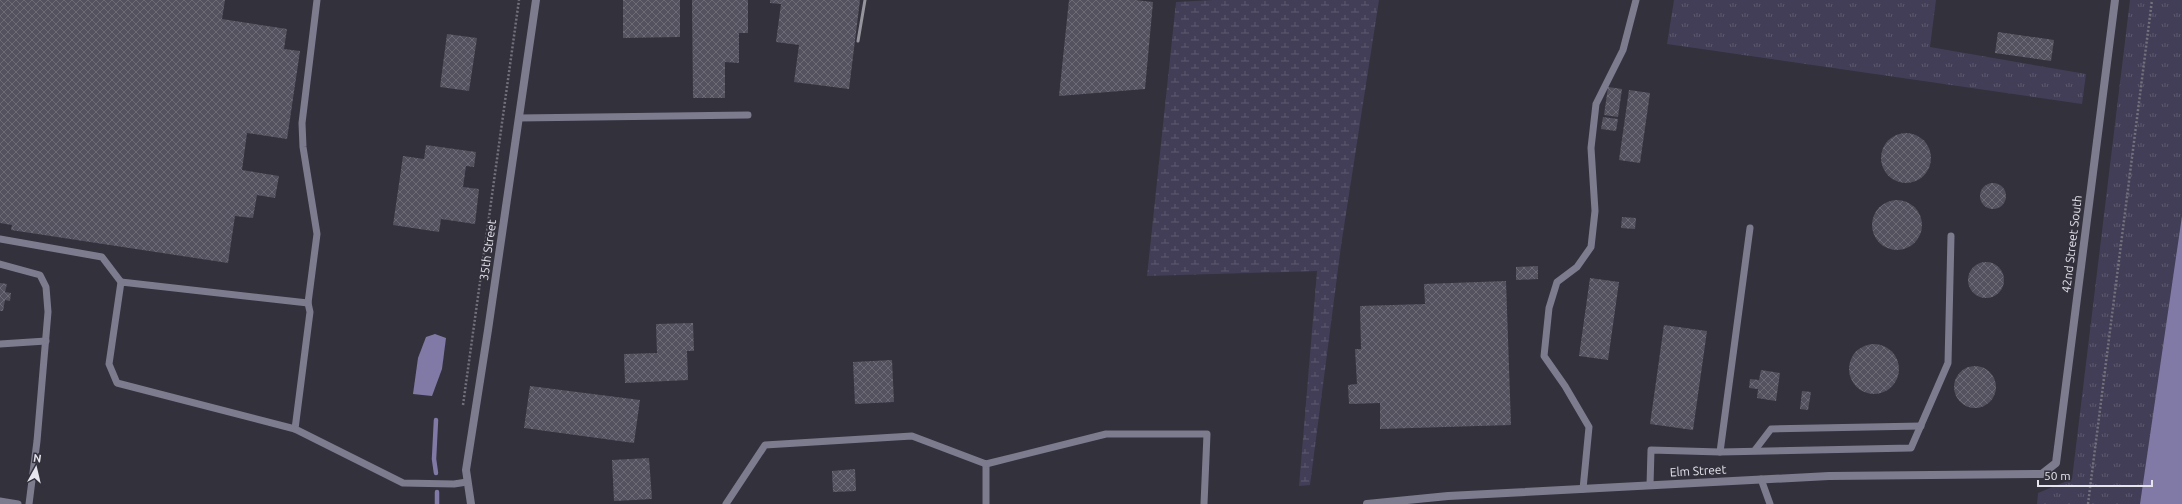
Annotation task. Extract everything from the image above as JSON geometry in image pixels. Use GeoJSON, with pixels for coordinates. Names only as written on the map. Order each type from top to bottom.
{"type":"FeatureCollection","features":[{"type":"Feature","properties":{"kind":"street","name":"35th Street"},"geometry":{"type":"LineString","coordinates":[[471,504],[466,470],[536,0]]}},
{"type":"Feature","properties":{"kind":"street","name":"42nd Street South"},"geometry":{"type":"LineString","coordinates":[[2032,474],[2042,474],[2056,463],[2115,0]]}},
{"type":"Feature","properties":{"kind":"street","name":"Elm Street"},"geometry":{"type":"LineString","coordinates":[[1367,504],[1448,496],[1761,479],[1829,476],[2032,474]]}},
{"type":"Feature","properties":{"kind":"lane"},"geometry":{"type":"LineString","coordinates":[[296,428],[310,312],[308,303],[317,234],[303,147],[302,123],[317,0]]}},
{"type":"Feature","properties":{"kind":"lane"},"geometry":{"type":"LineString","coordinates":[[1583,489],[1589,427],[1565,386],[1544,356],[1549,308],[1557,282],[1577,267],[1591,247],[1595,211],[1591,148],[1596,104],[1623,50],[1636,0]]}},
{"type":"Feature","properties":{"kind":"lane"},"geometry":{"type":"LineString","coordinates":[[519,118],[748,115]]}},
{"type":"Feature","properties":{"kind":"lane"},"geometry":{"type":"LineString","coordinates":[[1720,452],[1750,228]]}},
{"type":"Feature","properties":{"kind":"lane"},"geometry":{"type":"LineString","coordinates":[[1650,485],[1651,450],[1720,452],[1755,450],[1911,448],[1948,363],[1951,236]]}},
{"type":"Feature","properties":{"kind":"lane"},"geometry":{"type":"LineString","coordinates":[[0,239],[102,257],[121,282],[109,364],[117,383],[296,428],[403,483],[454,484],[467,482]]}},
{"type":"Feature","properties":{"kind":"lane"},"geometry":{"type":"LineString","coordinates":[[0,264],[40,275],[46,287],[48,312],[46,341],[37,442],[29,504]]}},
{"type":"Feature","properties":{"kind":"lane"},"geometry":{"type":"LineString","coordinates":[[121,282],[308,303]]}},
{"type":"Feature","properties":{"kind":"lane"},"geometry":{"type":"LineString","coordinates":[[0,344],[46,341]]}},
{"type":"Feature","properties":{"kind":"lane"},"geometry":{"type":"LineString","coordinates":[[1755,450],[1771,429],[1921,426]]}},
{"type":"Feature","properties":{"kind":"lane"},"geometry":{"type":"LineString","coordinates":[[726,504],[765,445],[912,436],[986,464],[1106,434],[1207,434],[1204,504]]}},
{"type":"Feature","properties":{"kind":"lane"},"geometry":{"type":"LineString","coordinates":[[986,464],[986,504]]}},
{"type":"Feature","properties":{"kind":"lane"},"geometry":{"type":"LineString","coordinates":[[1761,479],[1770,504]]}},
{"type":"Feature","properties":{"kind":"lane"},"geometry":{"type":"LineString","coordinates":[[0,502],[18,504]]}},
{"type":"Feature","properties":{"kind":"path"},"geometry":{"type":"LineString","coordinates":[[462,411],[519,0]]}},
{"type":"Feature","properties":{"kind":"path"},"geometry":{"type":"LineString","coordinates":[[2088,504],[2152,0]]}},
{"type":"Feature","properties":{"kind":"green space"},"geometry":{"type":"Polygon","coordinates":[[[1213,0],[1379,0],[1341,246],[1310,485],[1299,486],[1317,271],[1147,276],[1176,2],[1213,0]]]}},
{"type":"Feature","properties":{"kind":"green space"},"geometry":{"type":"Polygon","coordinates":[[[1674,0],[1936,0],[1930,47],[2086,74],[2082,104],[1667,44],[1674,0]]]}},
{"type":"Feature","properties":{"kind":"green space"},"geometry":{"type":"Polygon","coordinates":[[[2130,0],[2182,0],[2182,355],[2164,350],[2140,504],[2037,504],[2038,493],[2072,479],[2130,0]]]}},
{"type":"Feature","properties":{"kind":"shaded area"},"geometry":{"type":"Polygon","coordinates":[[[2182,216],[2182,504],[2140,504],[2182,216]]]}},
{"type":"Feature","properties":{"kind":"shaded area"},"geometry":{"type":"Polygon","coordinates":[[[435,334],[446,338],[442,369],[432,396],[413,394],[418,358],[426,337],[435,334]]]}},
{"type":"Feature","properties":{"kind":"building"},"geometry":{"type":"Polygon","coordinates":[[[0,0],[225,0],[222,19],[287,29],[284,49],[300,51],[287,139],[247,133],[242,170],[279,176],[275,198],[257,195],[253,218],[235,216],[228,263],[11,230],[12,225],[0,223],[0,0]]]}},
{"type":"Feature","properties":{"kind":"building"},"geometry":{"type":"Polygon","coordinates":[[[623,0],[680,0],[680,37],[623,38],[623,0]]]}},
{"type":"Feature","properties":{"kind":"building"},"geometry":{"type":"Polygon","coordinates":[[[692,0],[748,0],[748,33],[739,33],[739,63],[725,62],[725,98],[693,98],[692,0]]]}},
{"type":"Feature","properties":{"kind":"building"},"geometry":{"type":"Polygon","coordinates":[[[770,0],[860,0],[849,89],[794,82],[799,45],[776,42],[781,4],[770,3],[770,0]]]}},
{"type":"Feature","properties":{"kind":"building"},"geometry":{"type":"Polygon","coordinates":[[[1069,0],[1135,0],[1153,2],[1145,89],[1059,96],[1069,0]]]}},
{"type":"Feature","properties":{"kind":"building"},"geometry":{"type":"Polygon","coordinates":[[[1998,32],[2054,40],[2051,61],[1995,53],[1998,32]]]}},
{"type":"Feature","properties":{"kind":"building"},"geometry":{"type":"Polygon","coordinates":[[[447,34],[477,38],[469,91],[440,87],[447,34]]]}},
{"type":"Feature","properties":{"kind":"building"},"geometry":{"type":"Polygon","coordinates":[[[1608,87],[1622,89],[1618,117],[1604,115],[1608,87]]]}},
{"type":"Feature","properties":{"kind":"building"},"geometry":{"type":"Polygon","coordinates":[[[1629,90],[1650,93],[1640,163],[1619,160],[1629,90]]]}},
{"type":"Feature","properties":{"kind":"building"},"geometry":{"type":"Polygon","coordinates":[[[1603,117],[1618,119],[1616,131],[1601,129],[1603,117]]]}},
{"type":"Feature","properties":{"kind":"building"},"geometry":{"type":"Polygon","coordinates":[[[1901,133],[1911,133],[1924,140],[1931,153],[1931,163],[1924,176],[1911,183],[1901,183],[1892,179],[1885,172],[1881,163],[1881,153],[1885,144],[1892,137],[1901,133]]]}},
{"type":"Feature","properties":{"kind":"building"},"geometry":{"type":"Polygon","coordinates":[[[426,145],[476,152],[474,167],[466,166],[463,187],[479,189],[475,224],[441,219],[439,232],[393,225],[403,156],[424,159],[426,145]]]}},
{"type":"Feature","properties":{"kind":"building"},"geometry":{"type":"Polygon","coordinates":[[[1993,183],[2002,187],[2006,196],[2002,205],[1993,209],[1984,205],[1980,196],[1984,187],[1993,183]]]}},
{"type":"Feature","properties":{"kind":"building"},"geometry":{"type":"Polygon","coordinates":[[[1892,200],[1902,200],[1915,207],[1922,220],[1922,230],[1915,243],[1902,250],[1892,250],[1883,246],[1876,239],[1872,230],[1872,220],[1876,211],[1883,204],[1892,200]]]}},
{"type":"Feature","properties":{"kind":"building"},"geometry":{"type":"Polygon","coordinates":[[[1622,217],[1636,218],[1635,229],[1621,228],[1622,217]]]}},
{"type":"Feature","properties":{"kind":"building"},"geometry":{"type":"Polygon","coordinates":[[[1990,262],[1999,267],[2003,273],[2003,287],[1999,293],[1990,298],[1982,298],[1973,293],[1969,287],[1968,276],[1973,267],[1979,263],[1990,262]]]}},
{"type":"Feature","properties":{"kind":"building"},"geometry":{"type":"Polygon","coordinates":[[[1538,266],[1538,279],[1516,280],[1516,267],[1538,266]]]}},
{"type":"Feature","properties":{"kind":"building"},"geometry":{"type":"Polygon","coordinates":[[[1590,278],[1619,282],[1608,360],[1579,356],[1590,278]]]}},
{"type":"Feature","properties":{"kind":"building"},"geometry":{"type":"Polygon","coordinates":[[[1506,281],[1511,425],[1380,429],[1380,403],[1349,404],[1348,385],[1357,384],[1355,349],[1361,349],[1360,306],[1425,304],[1424,284],[1506,281]]]}},
{"type":"Feature","properties":{"kind":"building"},"geometry":{"type":"Polygon","coordinates":[[[0,283],[7,284],[5,292],[11,293],[10,301],[5,300],[3,311],[0,311],[0,283]]]}},
{"type":"Feature","properties":{"kind":"building"},"geometry":{"type":"Polygon","coordinates":[[[693,323],[694,351],[687,351],[688,380],[625,383],[624,354],[657,353],[656,324],[693,323]]]}},
{"type":"Feature","properties":{"kind":"building"},"geometry":{"type":"Polygon","coordinates":[[[1664,325],[1707,331],[1693,430],[1650,424],[1664,325]]]}},
{"type":"Feature","properties":{"kind":"building"},"geometry":{"type":"Polygon","coordinates":[[[1869,344],[1879,344],[1892,351],[1899,364],[1899,374],[1892,387],[1879,394],[1869,394],[1860,390],[1853,383],[1849,374],[1849,364],[1853,355],[1860,348],[1869,344]]]}},
{"type":"Feature","properties":{"kind":"building"},"geometry":{"type":"Polygon","coordinates":[[[892,360],[894,402],[855,404],[853,362],[892,360]]]}},
{"type":"Feature","properties":{"kind":"building"},"geometry":{"type":"Polygon","coordinates":[[[1971,366],[1979,366],[1987,369],[1993,375],[1996,387],[1993,399],[1987,405],[1979,408],[1971,408],[1963,405],[1957,399],[1954,391],[1954,383],[1957,375],[1963,369],[1971,366]]]}},
{"type":"Feature","properties":{"kind":"building"},"geometry":{"type":"Polygon","coordinates":[[[1761,370],[1780,373],[1776,401],[1757,398],[1758,389],[1749,388],[1750,379],[1759,380],[1761,370]]]}},
{"type":"Feature","properties":{"kind":"building"},"geometry":{"type":"Polygon","coordinates":[[[530,386],[640,400],[634,443],[524,428],[530,386]]]}},
{"type":"Feature","properties":{"kind":"building"},"geometry":{"type":"Polygon","coordinates":[[[1802,391],[1811,392],[1808,410],[1800,409],[1802,391]]]}},
{"type":"Feature","properties":{"kind":"building"},"geometry":{"type":"Polygon","coordinates":[[[649,458],[652,499],[614,501],[612,460],[649,458]]]}},
{"type":"Feature","properties":{"kind":"building"},"geometry":{"type":"Polygon","coordinates":[[[855,469],[856,491],[833,492],[832,471],[855,469]]]}},
{"type":"Feature","properties":{"kind":"waterway"},"geometry":{"type":"LineString","coordinates":[[436,420],[434,459],[436,473]]}},
{"type":"Feature","properties":{"kind":"waterway"},"geometry":{"type":"LineString","coordinates":[[437,492],[437,504]]}},
{"type":"Feature","properties":{"kind":"railway"},"geometry":{"type":"LineString","coordinates":[[858,41],[865,0]]}}]}
